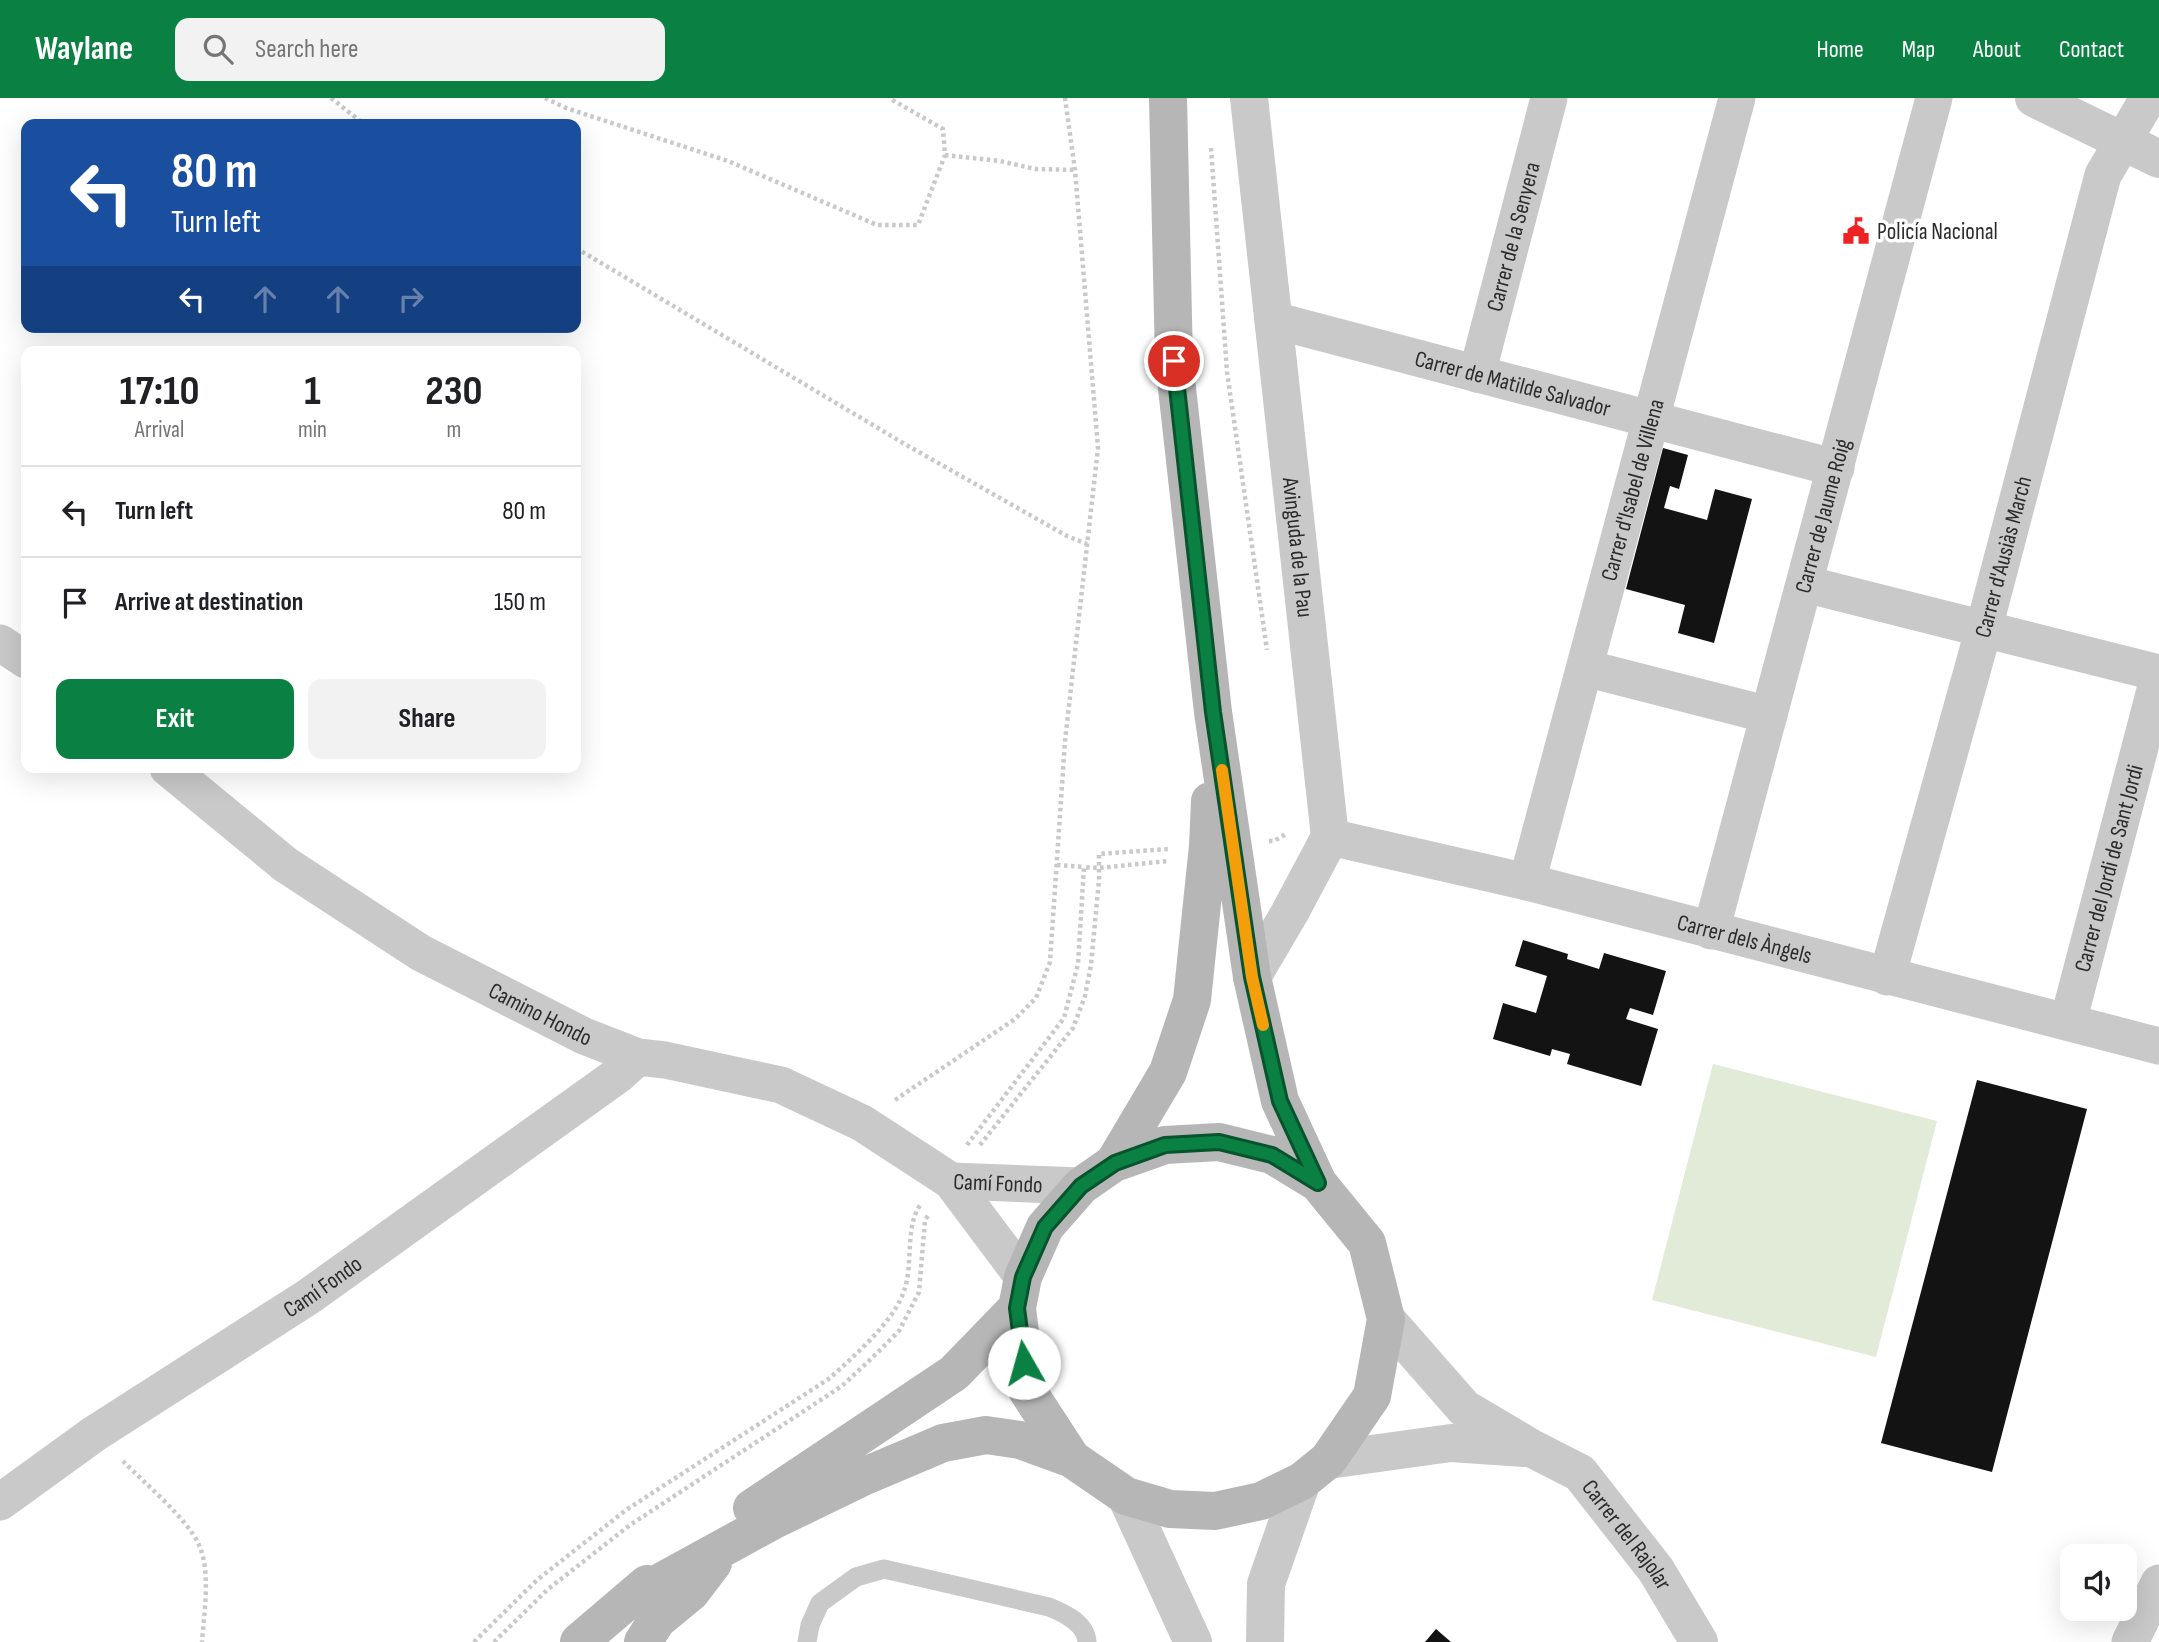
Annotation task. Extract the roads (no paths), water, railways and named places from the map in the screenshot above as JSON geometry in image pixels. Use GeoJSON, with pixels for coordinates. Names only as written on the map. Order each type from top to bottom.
{"type":"FeatureCollection","features":[{"type":"Feature","properties":{"kind":"main road"},"geometry":{"type":"LineString","coordinates":[[628,1600],[726,1546],[865,1476],[943,1443],[986,1435],[1020,1440],[1072,1459],[1126,1496],[1170,1508],[1215,1511],[1261,1501],[1315,1471],[1372,1396],[1386,1319],[1367,1243],[1318,1183],[1280,1101],[1220,845],[1213,712],[1174,361],[1168,98]]}},
{"type":"Feature","properties":{"kind":"main road"},"geometry":{"type":"LineString","coordinates":[[1115,1163],[1168,1072],[1192,1000],[1220,845]]}},
{"type":"Feature","properties":{"kind":"main road"},"geometry":{"type":"LineString","coordinates":[[579,1642],[700,1539],[763,1502],[954,1373],[1020,1292],[1045,1227],[1081,1186],[1115,1163],[1165,1145],[1219,1142],[1272,1155],[1318,1183]]}},
{"type":"Feature","properties":{"kind":"main road"},"geometry":{"type":"LineString","coordinates":[[1020,1292],[1027,1390],[1072,1459]]}},
{"type":"Feature","properties":{"kind":"main road"},"geometry":{"type":"LineString","coordinates":[[643,1642],[657,1620],[691,1592],[726,1546]]}},
{"type":"Feature","properties":{"kind":"street","name":"Avinguda de la Pau"},"geometry":{"type":"LineString","coordinates":[[1249,98],[1331,837]]}},
{"type":"Feature","properties":{"kind":"street","name":"Carrer de la Senyera"},"geometry":{"type":"LineString","coordinates":[[1477,374],[1549,98]]}},
{"type":"Feature","properties":{"kind":"street","name":"Carrer d'Isabel de Villena"},"geometry":{"type":"LineString","coordinates":[[1527,882],[1737,98]]}},
{"type":"Feature","properties":{"kind":"street","name":"Carrer de Jaume Roig"},"geometry":{"type":"LineString","coordinates":[[1711,932],[1934,98]]}},
{"type":"Feature","properties":{"kind":"street"},"geometry":{"type":"LineString","coordinates":[[2034,98],[2159,159]]}},
{"type":"Feature","properties":{"kind":"street","name":"Carrer d'Ausiàs March"},"geometry":{"type":"LineString","coordinates":[[1887,977],[1984,628],[2103,175],[2146,98]]}},
{"type":"Feature","properties":{"kind":"street","name":"Carrer de Matilde Salvador"},"geometry":{"type":"LineString","coordinates":[[1273,320],[1836,468]]}},
{"type":"Feature","properties":{"kind":"street"},"geometry":{"type":"LineString","coordinates":[[1805,584],[2159,674]]}},
{"type":"Feature","properties":{"kind":"street"},"geometry":{"type":"LineString","coordinates":[[0,643],[21,657]]}},
{"type":"Feature","properties":{"kind":"street"},"geometry":{"type":"LineString","coordinates":[[1585,667],[1769,715]]}},
{"type":"Feature","properties":{"kind":"street","name":"Carrer del Jordi de Sant Jordi"},"geometry":{"type":"LineString","coordinates":[[2068,1022],[2159,674]]}},
{"type":"Feature","properties":{"kind":"street","name":"Camino Hondo"},"geometry":{"type":"LineString","coordinates":[[174,773],[286,865],[421,953],[584,1036],[638,1057],[665,1060],[781,1085],[862,1124],[947,1179]]}},
{"type":"Feature","properties":{"kind":"street"},"geometry":{"type":"LineString","coordinates":[[1252,977],[1331,837]]}},
{"type":"Feature","properties":{"kind":"street","name":"Carrer dels Àngels"},"geometry":{"type":"LineString","coordinates":[[1331,837],[1527,882],[1711,932],[2159,1046]]}},
{"type":"Feature","properties":{"kind":"street","name":"Camí Fondo"},"geometry":{"type":"LineString","coordinates":[[0,1502],[94,1434],[308,1297],[618,1075],[638,1057]]}},
{"type":"Feature","properties":{"kind":"street","name":"Camí Fondo"},"geometry":{"type":"LineString","coordinates":[[947,1179],[1081,1186]]}},
{"type":"Feature","properties":{"kind":"street","name":"Camí Fondo"},"geometry":{"type":"LineString","coordinates":[[947,1179],[1020,1292]]}},
{"type":"Feature","properties":{"kind":"street","name":"Carrer del Rajolar"},"geometry":{"type":"LineString","coordinates":[[1386,1319],[1464,1408],[1580,1473],[1656,1570],[1699,1642]]}},
{"type":"Feature","properties":{"kind":"street","name":"Carrer del Rajolar"},"geometry":{"type":"LineString","coordinates":[[1315,1471],[1451,1443],[1533,1449]]}},
{"type":"Feature","properties":{"kind":"street"},"geometry":{"type":"LineString","coordinates":[[1265,1642],[1266,1584],[1315,1471]]}},
{"type":"Feature","properties":{"kind":"street"},"geometry":{"type":"LineString","coordinates":[[1126,1496],[1193,1642]]}},
{"type":"Feature","properties":{"kind":"street"},"geometry":{"type":"LineString","coordinates":[[2130,1642],[2159,1583]]}},
{"type":"Feature","properties":{"kind":"lane"},"geometry":{"type":"LineString","coordinates":[[807,1642],[810,1625],[820,1603],[856,1577],[884,1569],[1049,1607],[1070,1615],[1087,1636],[1087,1642]]}},
{"type":"Feature","properties":{"kind":"place","name":"Policía Nacional"},"geometry":{"type":"Point","coordinates":[1856,231]}}]}
